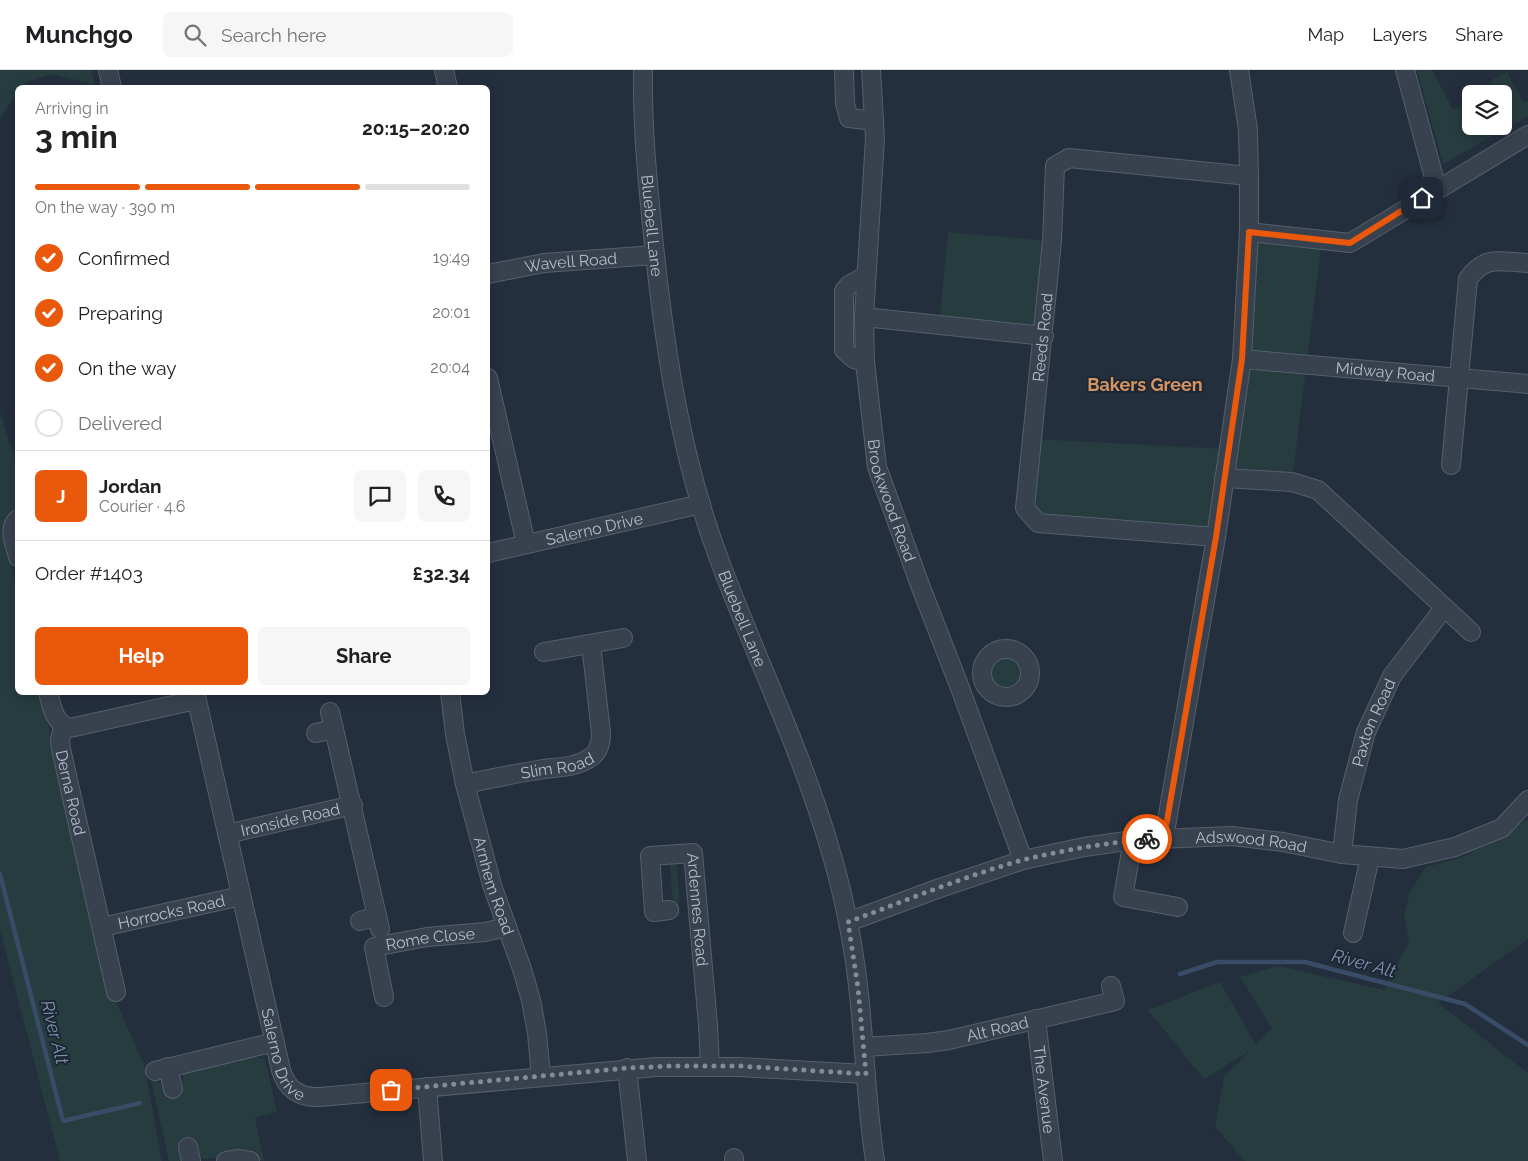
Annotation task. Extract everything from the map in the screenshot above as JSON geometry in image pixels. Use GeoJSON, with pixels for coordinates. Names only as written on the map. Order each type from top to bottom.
{"type":"FeatureCollection","features":[{"type":"Feature","properties":{"kind":"street"},"geometry":{"type":"LineString","coordinates":[[108,70],[111,85]]}},
{"type":"Feature","properties":{"kind":"street"},"geometry":{"type":"LineString","coordinates":[[444,70],[447,85]]}},
{"type":"Feature","properties":{"kind":"street","name":"Bluebell Lane"},"geometry":{"type":"LineString","coordinates":[[643,70],[644,148],[655,256],[663,324],[678,411],[701,504],[718,558],[799,761],[822,823],[835,866],[848,922],[858,988],[876,1161]]}},
{"type":"Feature","properties":{"kind":"street"},"geometry":{"type":"LineString","coordinates":[[844,70],[845,104],[849,118],[874,121]]}},
{"type":"Feature","properties":{"kind":"street","name":"Brookwood Road"},"geometry":{"type":"LineString","coordinates":[[871,70],[875,138],[864,317],[865,362],[877,467],[1023,860]]}},
{"type":"Feature","properties":{"kind":"street"},"geometry":{"type":"LineString","coordinates":[[1164,838],[1216,537],[1242,359],[1249,232],[1249,176],[1248,130],[1239,70]]}},
{"type":"Feature","properties":{"kind":"street"},"geometry":{"type":"LineString","coordinates":[[1405,70],[1437,189]]}},
{"type":"Feature","properties":{"kind":"street"},"geometry":{"type":"LineString","coordinates":[[1249,232],[1350,243],[1528,135]]}},
{"type":"Feature","properties":{"kind":"street","name":"Reeds Road"},"geometry":{"type":"LineString","coordinates":[[1216,537],[1038,524],[1025,508],[1044,336],[1052,241],[1055,166],[1069,158],[1249,176]]}},
{"type":"Feature","properties":{"kind":"street","name":"Wavell Road"},"geometry":{"type":"LineString","coordinates":[[490,274],[544,263],[655,256]]}},
{"type":"Feature","properties":{"kind":"street"},"geometry":{"type":"LineString","coordinates":[[1451,465],[1468,279],[1475,268],[1496,260],[1528,263]]}},
{"type":"Feature","properties":{"kind":"street"},"geometry":{"type":"LineString","coordinates":[[865,362],[854,359],[844,350],[844,291],[849,285],[866,275]]}},
{"type":"Feature","properties":{"kind":"street"},"geometry":{"type":"LineString","coordinates":[[864,317],[1044,336]]}},
{"type":"Feature","properties":{"kind":"street","name":"Midway Road"},"geometry":{"type":"LineString","coordinates":[[1242,359],[1528,384]]}},
{"type":"Feature","properties":{"kind":"street"},"geometry":{"type":"LineString","coordinates":[[490,391],[526,544]]}},
{"type":"Feature","properties":{"kind":"street"},"geometry":{"type":"LineString","coordinates":[[1224,478],[1292,482],[1318,490],[1471,632]]}},
{"type":"Feature","properties":{"kind":"street","name":"Salerno Drive"},"geometry":{"type":"LineString","coordinates":[[490,552],[701,504]]}},
{"type":"Feature","properties":{"kind":"street"},"geometry":{"type":"LineString","coordinates":[[15,522],[12,531],[15,544]]}},
{"type":"Feature","properties":{"kind":"street","name":"Paxton Road"},"geometry":{"type":"LineString","coordinates":[[1342,854],[1348,800],[1366,732],[1392,676],[1444,608]]}},
{"type":"Feature","properties":{"kind":"street"},"geometry":{"type":"LineString","coordinates":[[544,652],[623,638]]}},
{"type":"Feature","properties":{"kind":"street","name":"Slim Road"},"geometry":{"type":"LineString","coordinates":[[465,784],[574,764],[585,761],[593,756],[600,743],[601,733],[591,644]]}},
{"type":"Feature","properties":{"kind":"street"},"geometry":{"type":"LineString","coordinates":[[960,688],[982,678]]}},
{"type":"Feature","properties":{"kind":"street"},"geometry":{"type":"LineString","coordinates":[[49,695],[54,714],[59,723],[64,726]]}},
{"type":"Feature","properties":{"kind":"street","name":"Arnhem Road"},"geometry":{"type":"LineString","coordinates":[[450,695],[455,734],[465,784],[492,885],[522,968],[531,1000],[537,1033],[541,1077]]}},
{"type":"Feature","properties":{"kind":"street","name":"Salerno Drive"},"geometry":{"type":"LineString","coordinates":[[196,696],[275,1042],[286,1082],[302,1096],[320,1097],[628,1068],[710,1066],[866,1074]]}},
{"type":"Feature","properties":{"kind":"street","name":"Derna Road"},"geometry":{"type":"LineString","coordinates":[[116,992],[60,740],[64,726],[76,728],[196,696]]}},
{"type":"Feature","properties":{"kind":"street","name":"Ironside Road"},"geometry":{"type":"LineString","coordinates":[[330,712],[379,923],[360,921]]}},
{"type":"Feature","properties":{"kind":"street"},"geometry":{"type":"LineString","coordinates":[[316,733],[334,729]]}},
{"type":"Feature","properties":{"kind":"street","name":"Adswood Road"},"geometry":{"type":"LineString","coordinates":[[848,922],[1023,860],[1084,847],[1133,840],[1232,836],[1283,842],[1342,854],[1403,859],[1455,847],[1502,828],[1528,800]]}},
{"type":"Feature","properties":{"kind":"street","name":"Ironside Road"},"geometry":{"type":"LineString","coordinates":[[227,834],[353,805]]}},
{"type":"Feature","properties":{"kind":"street"},"geometry":{"type":"LineString","coordinates":[[1133,840],[1123,898],[1178,907]]}},
{"type":"Feature","properties":{"kind":"street","name":"Ardennes Road"},"geometry":{"type":"LineString","coordinates":[[655,911],[650,856],[693,853],[710,1066]]}},
{"type":"Feature","properties":{"kind":"street"},"geometry":{"type":"LineString","coordinates":[[1353,933],[1370,857]]}},
{"type":"Feature","properties":{"kind":"street","name":"Horrocks Road"},"geometry":{"type":"LineString","coordinates":[[102,926],[241,896]]}},
{"type":"Feature","properties":{"kind":"street","name":"Rome Close"},"geometry":{"type":"LineString","coordinates":[[384,997],[374,947],[427,937],[485,932],[507,927]]}},
{"type":"Feature","properties":{"kind":"street","name":"Alt Road"},"geometry":{"type":"LineString","coordinates":[[864,1047],[938,1042],[1115,1001],[1111,986]]}},
{"type":"Feature","properties":{"kind":"street","name":"The Avenue"},"geometry":{"type":"LineString","coordinates":[[1036,1019],[1053,1161]]}},
{"type":"Feature","properties":{"kind":"street"},"geometry":{"type":"LineString","coordinates":[[173,1089],[161,1069],[275,1042]]}},
{"type":"Feature","properties":{"kind":"street"},"geometry":{"type":"LineString","coordinates":[[628,1068],[637,1161]]}},
{"type":"Feature","properties":{"kind":"street"},"geometry":{"type":"LineString","coordinates":[[427,1087],[433,1161]]}},
{"type":"Feature","properties":{"kind":"street"},"geometry":{"type":"LineString","coordinates":[[226,1161],[237,1159],[250,1161]]}},
{"type":"Feature","properties":{"kind":"green space"},"geometry":{"type":"Polygon","coordinates":[[[0,70],[91,70],[95,85],[53,74],[26,82],[24,85],[15,85],[15,96],[0,119],[0,70]]]}},
{"type":"Feature","properties":{"kind":"green space"},"geometry":{"type":"Polygon","coordinates":[[[1417,70],[1432,70],[1453,110],[1462,106],[1462,135],[1494,135],[1443,164],[1417,70]]]}},
{"type":"Feature","properties":{"kind":"green space"},"geometry":{"type":"Polygon","coordinates":[[[1507,72],[1524,103],[1528,101],[1528,116],[1512,125],[1512,85],[1493,85],[1490,81],[1507,72]]]}},
{"type":"Feature","properties":{"kind":"green space"},"geometry":{"type":"Polygon","coordinates":[[[948,232],[1052,241],[1044,336],[939,325],[948,232]]]}},
{"type":"Feature","properties":{"kind":"green space"},"geometry":{"type":"Polygon","coordinates":[[[1249,232],[1322,240],[1292,482],[1224,478],[1216,537],[1038,523],[1025,508],[1033,439],[1227,449],[1249,232]]]}},
{"type":"Feature","properties":{"kind":"green space"},"geometry":{"type":"Polygon","coordinates":[[[0,413],[15,460],[15,516],[5,533],[15,580],[15,695],[41,695],[106,980],[144,1064],[162,1161],[60,1161],[0,930],[0,413]]]}},
{"type":"Feature","properties":{"kind":"green space"},"geometry":{"type":"Polygon","coordinates":[[[1006,655],[1013,656],[1019,660],[1023,666],[1023,680],[1019,686],[1013,690],[1006,691],[999,690],[993,686],[989,680],[988,673],[989,666],[993,660],[999,656],[1006,655]]]}},
{"type":"Feature","properties":{"kind":"green space"},"geometry":{"type":"Polygon","coordinates":[[[1528,819],[1528,939],[1438,1003],[1528,1073],[1528,1161],[1245,1161],[1215,1127],[1224,1077],[1250,1051],[1204,1079],[1148,1010],[1220,982],[1256,1045],[1272,1028],[1240,977],[1278,966],[1384,990],[1409,941],[1404,914],[1410,892],[1426,867],[1466,856],[1528,819]]]}},
{"type":"Feature","properties":{"kind":"green space"},"geometry":{"type":"Polygon","coordinates":[[[670,864],[677,864],[680,916],[674,916],[670,864]]]}},
{"type":"Feature","properties":{"kind":"green space"},"geometry":{"type":"Polygon","coordinates":[[[253,1057],[265,1059],[277,1112],[255,1118],[264,1161],[234,1156],[205,1159],[199,1157],[182,1161],[169,1161],[151,1080],[158,1082],[162,1086],[167,1099],[180,1097],[182,1095],[183,1074],[253,1057]]]}},
{"type":"Feature","properties":{"kind":"waterway","name":"River Alt"},"geometry":{"type":"LineString","coordinates":[[0,874],[63,1121],[140,1103]]}},
{"type":"Feature","properties":{"kind":"waterway","name":"River Alt"},"geometry":{"type":"LineString","coordinates":[[1180,974],[1217,962],[1305,962],[1465,1004],[1528,1045]]}},
{"type":"Feature","properties":{"kind":"way so far"},"geometry":{"type":"LineString","coordinates":[[391,1090],[628,1068],[671,1066],[739,1066],[866,1074],[858,988],[848,922],[1023,860],[1084,847],[1147,839]]}},
{"type":"Feature","properties":{"kind":"district","name":"Bakers Green"},"geometry":{"type":"Point","coordinates":[1145,384]}},
{"type":"Feature","properties":{"kind":"route"},"geometry":{"type":"LineString","coordinates":[[1147,839],[1164,838],[1219,517],[1242,359],[1249,232],[1350,243],[1422,198]]}}]}
